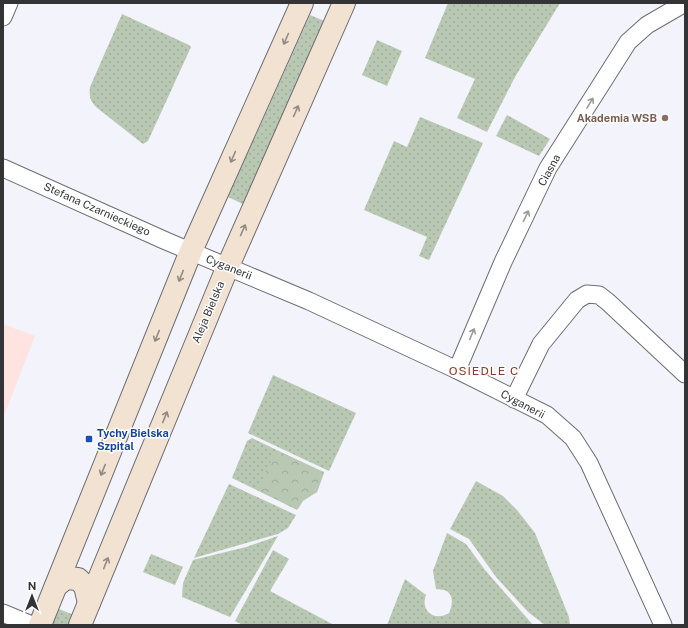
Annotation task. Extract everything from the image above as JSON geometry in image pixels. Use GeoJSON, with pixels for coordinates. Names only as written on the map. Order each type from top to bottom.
{"type":"FeatureCollection","features":[{"type":"Feature","properties":{"kind":"main road"},"geometry":{"type":"LineString","coordinates":[[40,625],[191,251],[302,3]]}},
{"type":"Feature","properties":{"kind":"main road","name":"Aleja Bielska"},"geometry":{"type":"LineString","coordinates":[[80,625],[228,266],[344,3]]}},
{"type":"Feature","properties":{"kind":"main road"},"geometry":{"type":"LineString","coordinates":[[56,586],[66,578],[78,579],[85,586],[89,603]]}},
{"type":"Feature","properties":{"kind":"street"},"geometry":{"type":"LineString","coordinates":[[3,18],[9,3]]}},
{"type":"Feature","properties":{"kind":"street","name":"Ciasna"},"geometry":{"type":"LineString","coordinates":[[456,370],[548,168],[628,42],[647,25],[684,4]]}},
{"type":"Feature","properties":{"kind":"street","name":"Stefana Czarnieckiego"},"geometry":{"type":"LineString","coordinates":[[3,168],[191,251]]}},
{"type":"Feature","properties":{"kind":"street","name":"Cyganerii"},"geometry":{"type":"LineString","coordinates":[[191,251],[309,301],[456,370],[547,415],[573,438],[589,463],[663,625]]}},
{"type":"Feature","properties":{"kind":"street"},"geometry":{"type":"LineString","coordinates":[[514,399],[542,344],[577,300],[587,294],[599,295],[608,302],[685,374]]}},
{"type":"Feature","properties":{"kind":"street"},"geometry":{"type":"LineString","coordinates":[[3,613],[32,625]]}},
{"type":"Feature","properties":{"kind":"shaded area"},"geometry":{"type":"Polygon","coordinates":[[[3,324],[35,336],[3,418],[3,324]]]}},
{"type":"Feature","properties":{"kind":"green space"},"geometry":{"type":"Polygon","coordinates":[[[448,3],[560,3],[515,77],[487,132],[457,118],[475,79],[425,58],[448,3]]]}},
{"type":"Feature","properties":{"kind":"green space"},"geometry":{"type":"Polygon","coordinates":[[[122,14],[191,47],[148,141],[143,144],[96,107],[92,103],[90,96],[90,87],[122,14]]]}},
{"type":"Feature","properties":{"kind":"green space"},"geometry":{"type":"Polygon","coordinates":[[[310,15],[327,22],[245,205],[228,197],[310,15]]]}},
{"type":"Feature","properties":{"kind":"green space"},"geometry":{"type":"Polygon","coordinates":[[[377,40],[402,51],[387,86],[362,75],[377,40]]]}},
{"type":"Feature","properties":{"kind":"green space"},"geometry":{"type":"Polygon","coordinates":[[[507,115],[550,139],[539,156],[496,136],[507,115]]]}},
{"type":"Feature","properties":{"kind":"green space"},"geometry":{"type":"Polygon","coordinates":[[[420,117],[483,143],[429,260],[419,256],[427,237],[364,210],[394,141],[407,147],[420,117]]]}},
{"type":"Feature","properties":{"kind":"green space"},"geometry":{"type":"Polygon","coordinates":[[[273,375],[356,413],[329,471],[248,433],[273,375]]]}},
{"type":"Feature","properties":{"kind":"green space"},"geometry":{"type":"Polygon","coordinates":[[[252,438],[324,473],[317,492],[302,500],[297,510],[232,478],[247,441],[252,438]]]}},
{"type":"Feature","properties":{"kind":"green space"},"geometry":{"type":"Polygon","coordinates":[[[276,450],[324,472],[317,492],[303,501],[298,509],[257,490],[276,450]]]}},
{"type":"Feature","properties":{"kind":"green space"},"geometry":{"type":"Polygon","coordinates":[[[476,481],[503,496],[517,510],[535,533],[569,617],[570,625],[545,625],[528,612],[496,577],[469,539],[450,529],[476,481]]]}},
{"type":"Feature","properties":{"kind":"green space"},"geometry":{"type":"Polygon","coordinates":[[[229,484],[296,515],[288,528],[278,534],[194,558],[229,484]]]}},
{"type":"Feature","properties":{"kind":"green space"},"geometry":{"type":"Polygon","coordinates":[[[447,533],[466,544],[485,570],[533,625],[387,625],[405,579],[426,595],[425,606],[430,613],[438,616],[449,613],[452,605],[452,599],[447,591],[436,589],[433,571],[447,533]]]}},
{"type":"Feature","properties":{"kind":"green space"},"geometry":{"type":"Polygon","coordinates":[[[278,536],[230,617],[182,597],[183,583],[193,560],[246,547],[278,536]]]}},
{"type":"Feature","properties":{"kind":"green space"},"geometry":{"type":"Polygon","coordinates":[[[273,550],[289,559],[270,591],[334,625],[243,625],[235,621],[273,550]]]}},
{"type":"Feature","properties":{"kind":"green space"},"geometry":{"type":"Polygon","coordinates":[[[151,554],[183,567],[175,585],[143,572],[151,554]]]}},
{"type":"Feature","properties":{"kind":"green space"},"geometry":{"type":"Polygon","coordinates":[[[54,607],[74,615],[71,625],[47,625],[54,607]]]}},
{"type":"Feature","properties":{"kind":"place","name":"Akademia WSB"},"geometry":{"type":"Point","coordinates":[665,118]}},
{"type":"Feature","properties":{"kind":"place","name":"Tychy Bielska Szpital"},"geometry":{"type":"Point","coordinates":[89,439]}},
{"type":"Feature","properties":{"kind":"district","name":"OSIEDLE C"},"geometry":{"type":"Point","coordinates":[484,371]}}]}
